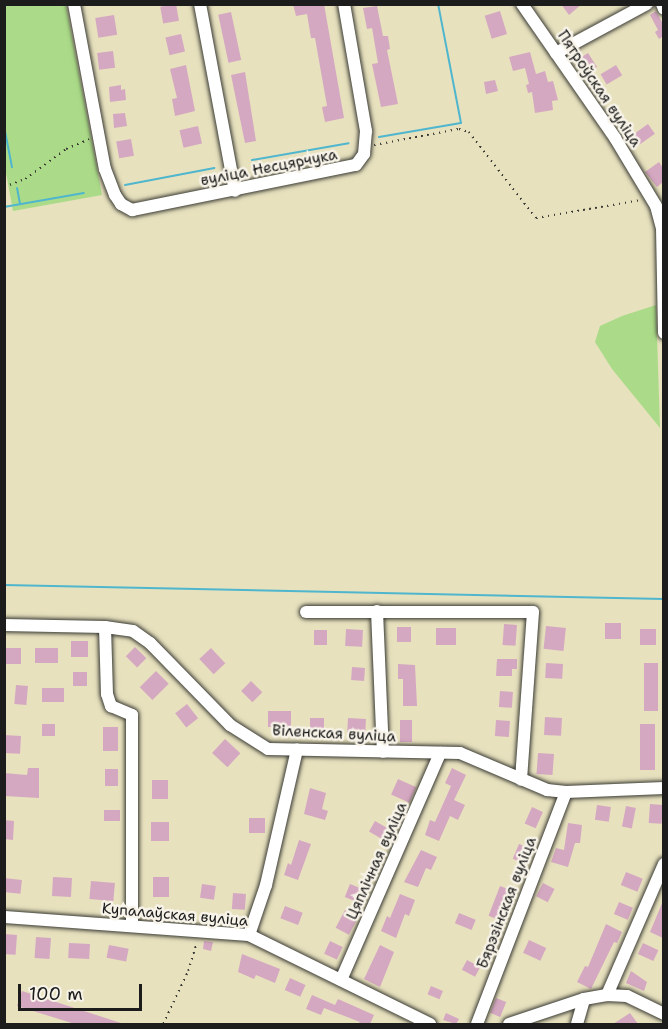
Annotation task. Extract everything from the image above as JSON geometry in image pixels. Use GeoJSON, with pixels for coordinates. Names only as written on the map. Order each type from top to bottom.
{"type":"FeatureCollection","features":[{"type":"Feature","properties":{"kind":"street"},"geometry":{"type":"LineString","coordinates":[[74,4],[98,135]]}},
{"type":"Feature","properties":{"kind":"street"},"geometry":{"type":"LineString","coordinates":[[200,4],[235,191]]}},
{"type":"Feature","properties":{"kind":"street"},"geometry":{"type":"LineString","coordinates":[[344,4],[366,130],[365,147]]}},
{"type":"Feature","properties":{"kind":"street","name":"Пятроўская вуліца"},"geometry":{"type":"LineString","coordinates":[[522,4],[615,138],[651,198],[662,228],[663,333]]}},
{"type":"Feature","properties":{"kind":"street"},"geometry":{"type":"LineString","coordinates":[[556,53],[647,4]]}},
{"type":"Feature","properties":{"kind":"street"},"geometry":{"type":"LineString","coordinates":[[662,4],[663,9]]}},
{"type":"Feature","properties":{"kind":"street","name":"вуліца Несцярчука"},"geometry":{"type":"LineString","coordinates":[[98,135],[110,185],[121,204],[132,210],[356,165],[364,154],[365,147]]}},
{"type":"Feature","properties":{"kind":"street"},"geometry":{"type":"LineString","coordinates":[[306,612],[377,610],[533,612],[521,780]]}},
{"type":"Feature","properties":{"kind":"street"},"geometry":{"type":"LineString","coordinates":[[377,610],[383,752]]}},
{"type":"Feature","properties":{"kind":"street","name":"Віленская вуліца"},"geometry":{"type":"LineString","coordinates":[[4,625],[105,627],[133,631],[150,643],[230,724],[268,749],[460,753],[547,790],[566,792],[663,788]]}},
{"type":"Feature","properties":{"kind":"street"},"geometry":{"type":"LineString","coordinates":[[105,627],[107,694],[111,706],[132,715],[132,925]]}},
{"type":"Feature","properties":{"kind":"street"},"geometry":{"type":"LineString","coordinates":[[249,934],[266,885],[297,750]]}},
{"type":"Feature","properties":{"kind":"street","name":"Цяплічная вуліца"},"geometry":{"type":"LineString","coordinates":[[341,980],[440,753]]}},
{"type":"Feature","properties":{"kind":"street","name":"Бярэзінская вуліца"},"geometry":{"type":"LineString","coordinates":[[477,1024],[566,792]]}},
{"type":"Feature","properties":{"kind":"street"},"geometry":{"type":"LineString","coordinates":[[607,995],[663,864]]}},
{"type":"Feature","properties":{"kind":"street","name":"Купалаўская вуліца"},"geometry":{"type":"LineString","coordinates":[[4,917],[249,934],[430,1024]]}},
{"type":"Feature","properties":{"kind":"street"},"geometry":{"type":"LineString","coordinates":[[510,1024],[584,999],[607,995],[627,996],[663,1014]]}},
{"type":"Feature","properties":{"kind":"street"},"geometry":{"type":"LineString","coordinates":[[578,1024],[584,999]]}},
{"type":"Feature","properties":{"kind":"path"},"geometry":{"type":"LineString","coordinates":[[365,147],[459,129],[469,132],[536,218],[651,198]]}},
{"type":"Feature","properties":{"kind":"path"},"geometry":{"type":"LineString","coordinates":[[4,187],[25,179],[66,148],[98,135]]}},
{"type":"Feature","properties":{"kind":"path"},"geometry":{"type":"LineString","coordinates":[[163,1024],[188,971],[201,930]]}},
{"type":"Feature","properties":{"kind":"green space"},"geometry":{"type":"Polygon","coordinates":[[[4,5],[66,5],[102,195],[13,211],[4,162],[4,5]]]}},
{"type":"Feature","properties":{"kind":"green space"},"geometry":{"type":"Polygon","coordinates":[[[656,305],[660,428],[612,369],[595,342],[600,326],[656,305]]]}},
{"type":"Feature","properties":{"kind":"building"},"geometry":{"type":"Polygon","coordinates":[[[176,4],[179,21],[163,24],[160,7],[176,4]]]}},
{"type":"Feature","properties":{"kind":"building"},"geometry":{"type":"Polygon","coordinates":[[[293,4],[324,4],[344,118],[325,122],[322,107],[327,106],[315,38],[311,38],[307,14],[296,16],[293,4]]]}},
{"type":"Feature","properties":{"kind":"building"},"geometry":{"type":"Polygon","coordinates":[[[561,4],[582,4],[569,15],[561,4]]]}},
{"type":"Feature","properties":{"kind":"building"},"geometry":{"type":"Polygon","coordinates":[[[377,6],[383,36],[388,36],[390,49],[387,50],[398,104],[381,107],[372,64],[378,63],[372,28],[367,29],[363,8],[377,6]]]}},
{"type":"Feature","properties":{"kind":"building"},"geometry":{"type":"Polygon","coordinates":[[[500,11],[507,34],[492,39],[485,16],[500,11]]]}},
{"type":"Feature","properties":{"kind":"building"},"geometry":{"type":"Polygon","coordinates":[[[656,11],[663,24],[663,40],[662,37],[659,39],[655,32],[658,30],[650,15],[656,11]]]}},
{"type":"Feature","properties":{"kind":"building"},"geometry":{"type":"Polygon","coordinates":[[[231,12],[241,60],[228,63],[218,15],[231,12]]]}},
{"type":"Feature","properties":{"kind":"building"},"geometry":{"type":"Polygon","coordinates":[[[114,15],[117,35],[98,38],[95,18],[114,15]]]}},
{"type":"Feature","properties":{"kind":"building"},"geometry":{"type":"Polygon","coordinates":[[[181,34],[185,52],[169,55],[165,38],[181,34]]]}},
{"type":"Feature","properties":{"kind":"building"},"geometry":{"type":"Polygon","coordinates":[[[113,51],[115,68],[99,70],[97,53],[113,51]]]}},
{"type":"Feature","properties":{"kind":"building"},"geometry":{"type":"Polygon","coordinates":[[[530,52],[536,74],[545,71],[548,82],[553,81],[558,100],[552,101],[553,110],[535,113],[532,92],[528,93],[526,85],[529,84],[525,68],[513,71],[509,57],[530,52]]]}},
{"type":"Feature","properties":{"kind":"building"},"geometry":{"type":"Polygon","coordinates":[[[588,53],[597,67],[586,74],[584,71],[582,73],[576,64],[577,60],[588,53]]]}},
{"type":"Feature","properties":{"kind":"building"},"geometry":{"type":"Polygon","coordinates":[[[186,65],[195,111],[175,116],[172,99],[177,98],[170,69],[186,65]]]}},
{"type":"Feature","properties":{"kind":"building"},"geometry":{"type":"Polygon","coordinates":[[[616,65],[622,75],[607,85],[601,74],[616,65]]]}},
{"type":"Feature","properties":{"kind":"building"},"geometry":{"type":"Polygon","coordinates":[[[245,72],[256,141],[245,143],[231,75],[245,72]]]}},
{"type":"Feature","properties":{"kind":"building"},"geometry":{"type":"Polygon","coordinates":[[[495,80],[498,91],[486,94],[484,82],[495,80]]]}},
{"type":"Feature","properties":{"kind":"building"},"geometry":{"type":"Polygon","coordinates":[[[121,85],[121,90],[125,89],[126,100],[110,102],[109,87],[121,85]]]}},
{"type":"Feature","properties":{"kind":"building"},"geometry":{"type":"Polygon","coordinates":[[[125,113],[127,126],[114,128],[113,114],[125,113]]]}},
{"type":"Feature","properties":{"kind":"building"},"geometry":{"type":"Polygon","coordinates":[[[648,124],[655,134],[639,145],[632,135],[648,124]]]}},
{"type":"Feature","properties":{"kind":"building"},"geometry":{"type":"Polygon","coordinates":[[[198,126],[202,144],[184,148],[179,130],[198,126]]]}},
{"type":"Feature","properties":{"kind":"building"},"geometry":{"type":"Polygon","coordinates":[[[131,139],[134,156],[119,158],[116,142],[131,139]]]}},
{"type":"Feature","properties":{"kind":"building"},"geometry":{"type":"Polygon","coordinates":[[[659,162],[663,168],[663,182],[657,187],[645,172],[659,162]]]}},
{"type":"Feature","properties":{"kind":"building"},"geometry":{"type":"Polygon","coordinates":[[[605,623],[621,623],[621,639],[605,639],[605,623]]]}},
{"type":"Feature","properties":{"kind":"building"},"geometry":{"type":"Polygon","coordinates":[[[504,624],[517,625],[516,646],[503,645],[504,624]]]}},
{"type":"Feature","properties":{"kind":"building"},"geometry":{"type":"Polygon","coordinates":[[[546,626],[566,628],[563,651],[544,649],[546,626]]]}},
{"type":"Feature","properties":{"kind":"building"},"geometry":{"type":"Polygon","coordinates":[[[397,627],[411,627],[411,642],[397,642],[397,627]]]}},
{"type":"Feature","properties":{"kind":"building"},"geometry":{"type":"Polygon","coordinates":[[[436,628],[456,628],[456,645],[436,645],[436,628]]]}},
{"type":"Feature","properties":{"kind":"building"},"geometry":{"type":"Polygon","coordinates":[[[346,629],[363,630],[362,647],[345,646],[346,629]]]}},
{"type":"Feature","properties":{"kind":"building"},"geometry":{"type":"Polygon","coordinates":[[[640,629],[656,629],[656,645],[640,645],[640,629]]]}},
{"type":"Feature","properties":{"kind":"building"},"geometry":{"type":"Polygon","coordinates":[[[314,630],[327,630],[327,645],[314,645],[314,630]]]}},
{"type":"Feature","properties":{"kind":"building"},"geometry":{"type":"Polygon","coordinates":[[[71,641],[88,641],[88,657],[71,657],[71,641]]]}},
{"type":"Feature","properties":{"kind":"building"},"geometry":{"type":"Polygon","coordinates":[[[135,647],[146,658],[137,668],[126,656],[135,647]]]}},
{"type":"Feature","properties":{"kind":"building"},"geometry":{"type":"Polygon","coordinates":[[[4,648],[21,648],[21,664],[4,664],[4,648]]]}},
{"type":"Feature","properties":{"kind":"building"},"geometry":{"type":"Polygon","coordinates":[[[35,648],[58,648],[58,663],[35,663],[35,648]]]}},
{"type":"Feature","properties":{"kind":"building"},"geometry":{"type":"Polygon","coordinates":[[[211,648],[225,663],[214,674],[199,659],[211,648]]]}},
{"type":"Feature","properties":{"kind":"building"},"geometry":{"type":"Polygon","coordinates":[[[497,659],[517,659],[517,669],[512,669],[512,676],[496,676],[497,659]]]}},
{"type":"Feature","properties":{"kind":"building"},"geometry":{"type":"Polygon","coordinates":[[[546,663],[563,664],[562,679],[545,678],[546,663]]]}},
{"type":"Feature","properties":{"kind":"building"},"geometry":{"type":"Polygon","coordinates":[[[644,663],[658,663],[658,711],[644,711],[644,663]]]}},
{"type":"Feature","properties":{"kind":"building"},"geometry":{"type":"Polygon","coordinates":[[[398,664],[415,665],[417,706],[403,706],[403,679],[398,679],[398,664]]]}},
{"type":"Feature","properties":{"kind":"building"},"geometry":{"type":"Polygon","coordinates":[[[352,667],[365,668],[364,681],[351,680],[352,667]]]}},
{"type":"Feature","properties":{"kind":"building"},"geometry":{"type":"Polygon","coordinates":[[[156,671],[169,684],[152,700],[140,687],[156,671]]]}},
{"type":"Feature","properties":{"kind":"building"},"geometry":{"type":"Polygon","coordinates":[[[73,672],[87,672],[87,686],[73,686],[73,672]]]}},
{"type":"Feature","properties":{"kind":"building"},"geometry":{"type":"Polygon","coordinates":[[[251,681],[262,692],[252,702],[241,691],[251,681]]]}},
{"type":"Feature","properties":{"kind":"building"},"geometry":{"type":"Polygon","coordinates":[[[16,685],[28,686],[26,705],[14,704],[16,685]]]}},
{"type":"Feature","properties":{"kind":"building"},"geometry":{"type":"Polygon","coordinates":[[[42,688],[64,688],[64,702],[42,702],[42,688]]]}},
{"type":"Feature","properties":{"kind":"building"},"geometry":{"type":"Polygon","coordinates":[[[500,691],[513,692],[512,708],[499,707],[500,691]]]}},
{"type":"Feature","properties":{"kind":"building"},"geometry":{"type":"Polygon","coordinates":[[[187,704],[198,718],[186,727],[175,713],[187,704]]]}},
{"type":"Feature","properties":{"kind":"building"},"geometry":{"type":"Polygon","coordinates":[[[268,711],[291,711],[291,727],[268,727],[268,711]]]}},
{"type":"Feature","properties":{"kind":"building"},"geometry":{"type":"Polygon","coordinates":[[[545,717],[562,718],[561,736],[544,735],[545,717]]]}},
{"type":"Feature","properties":{"kind":"building"},"geometry":{"type":"Polygon","coordinates":[[[310,718],[324,718],[324,735],[310,735],[310,718]]]}},
{"type":"Feature","properties":{"kind":"building"},"geometry":{"type":"Polygon","coordinates":[[[348,718],[366,719],[365,734],[347,733],[348,718]]]}},
{"type":"Feature","properties":{"kind":"building"},"geometry":{"type":"Polygon","coordinates":[[[400,720],[412,720],[412,742],[400,742],[400,720]]]}},
{"type":"Feature","properties":{"kind":"building"},"geometry":{"type":"Polygon","coordinates":[[[496,720],[510,721],[509,737],[495,736],[496,720]]]}},
{"type":"Feature","properties":{"kind":"building"},"geometry":{"type":"Polygon","coordinates":[[[42,724],[55,724],[55,736],[42,736],[42,724]]]}},
{"type":"Feature","properties":{"kind":"building"},"geometry":{"type":"Polygon","coordinates":[[[640,724],[655,724],[655,770],[640,770],[640,724]]]}},
{"type":"Feature","properties":{"kind":"building"},"geometry":{"type":"Polygon","coordinates":[[[103,727],[118,727],[118,751],[103,751],[103,727]]]}},
{"type":"Feature","properties":{"kind":"building"},"geometry":{"type":"Polygon","coordinates":[[[4,735],[21,736],[20,754],[4,753],[4,735]]]}},
{"type":"Feature","properties":{"kind":"building"},"geometry":{"type":"Polygon","coordinates":[[[225,739],[240,753],[227,767],[212,753],[225,739]]]}},
{"type":"Feature","properties":{"kind":"building"},"geometry":{"type":"Polygon","coordinates":[[[538,753],[554,754],[552,775],[537,774],[538,753]]]}},
{"type":"Feature","properties":{"kind":"building"},"geometry":{"type":"Polygon","coordinates":[[[28,768],[39,768],[39,798],[4,796],[4,773],[27,775],[28,768]]]}},
{"type":"Feature","properties":{"kind":"building"},"geometry":{"type":"Polygon","coordinates":[[[452,768],[466,775],[454,800],[465,805],[458,820],[450,816],[439,841],[425,835],[430,820],[435,822],[451,786],[445,783],[452,768]]]}},
{"type":"Feature","properties":{"kind":"building"},"geometry":{"type":"Polygon","coordinates":[[[105,769],[118,769],[118,786],[105,786],[105,769]]]}},
{"type":"Feature","properties":{"kind":"building"},"geometry":{"type":"Polygon","coordinates":[[[398,779],[416,787],[409,803],[391,795],[398,779]]]}},
{"type":"Feature","properties":{"kind":"building"},"geometry":{"type":"Polygon","coordinates":[[[152,780],[168,780],[168,799],[152,799],[152,780]]]}},
{"type":"Feature","properties":{"kind":"building"},"geometry":{"type":"Polygon","coordinates":[[[310,788],[326,793],[322,809],[328,811],[325,820],[304,814],[310,788]]]}},
{"type":"Feature","properties":{"kind":"building"},"geometry":{"type":"Polygon","coordinates":[[[650,804],[663,805],[662,824],[649,823],[650,804]]]}},
{"type":"Feature","properties":{"kind":"building"},"geometry":{"type":"Polygon","coordinates":[[[597,805],[611,807],[609,822],[595,820],[597,805]]]}},
{"type":"Feature","properties":{"kind":"building"},"geometry":{"type":"Polygon","coordinates":[[[626,806],[636,808],[632,829],[622,827],[626,806]]]}},
{"type":"Feature","properties":{"kind":"building"},"geometry":{"type":"Polygon","coordinates":[[[532,807],[543,812],[536,828],[525,823],[532,807]]]}},
{"type":"Feature","properties":{"kind":"building"},"geometry":{"type":"Polygon","coordinates":[[[104,810],[120,810],[120,821],[104,821],[104,810]]]}},
{"type":"Feature","properties":{"kind":"building"},"geometry":{"type":"Polygon","coordinates":[[[249,818],[265,818],[265,833],[249,833],[249,818]]]}},
{"type":"Feature","properties":{"kind":"building"},"geometry":{"type":"Polygon","coordinates":[[[4,820],[14,821],[13,840],[4,839],[4,820]]]}},
{"type":"Feature","properties":{"kind":"building"},"geometry":{"type":"Polygon","coordinates":[[[375,821],[387,828],[381,838],[369,831],[375,821]]]}},
{"type":"Feature","properties":{"kind":"building"},"geometry":{"type":"Polygon","coordinates":[[[151,822],[169,822],[169,841],[151,841],[151,822]]]}},
{"type":"Feature","properties":{"kind":"building"},"geometry":{"type":"Polygon","coordinates":[[[568,823],[582,825],[580,843],[575,843],[568,867],[551,862],[556,848],[564,850],[568,823]]]}},
{"type":"Feature","properties":{"kind":"building"},"geometry":{"type":"Polygon","coordinates":[[[299,840],[311,844],[298,880],[284,875],[288,863],[291,865],[299,840]]]}},
{"type":"Feature","properties":{"kind":"building"},"geometry":{"type":"Polygon","coordinates":[[[519,844],[531,849],[525,864],[513,859],[519,844]]]}},
{"type":"Feature","properties":{"kind":"building"},"geometry":{"type":"Polygon","coordinates":[[[421,850],[437,857],[431,870],[426,868],[418,887],[404,882],[421,850]]]}},
{"type":"Feature","properties":{"kind":"building"},"geometry":{"type":"Polygon","coordinates":[[[626,872],[643,879],[637,892],[621,885],[626,872]]]}},
{"type":"Feature","properties":{"kind":"building"},"geometry":{"type":"Polygon","coordinates":[[[53,877],[72,878],[71,897],[52,896],[53,877]]]}},
{"type":"Feature","properties":{"kind":"building"},"geometry":{"type":"Polygon","coordinates":[[[153,877],[169,877],[169,897],[153,897],[153,877]]]}},
{"type":"Feature","properties":{"kind":"building"},"geometry":{"type":"Polygon","coordinates":[[[4,878],[22,880],[20,894],[4,892],[4,878]]]}},
{"type":"Feature","properties":{"kind":"building"},"geometry":{"type":"Polygon","coordinates":[[[91,881],[115,883],[113,901],[89,899],[91,881]]]}},
{"type":"Feature","properties":{"kind":"building"},"geometry":{"type":"Polygon","coordinates":[[[543,883],[555,889],[548,902],[536,896],[543,883]]]}},
{"type":"Feature","properties":{"kind":"building"},"geometry":{"type":"Polygon","coordinates":[[[202,884],[216,886],[214,900],[200,898],[202,884]]]}},
{"type":"Feature","properties":{"kind":"building"},"geometry":{"type":"Polygon","coordinates":[[[350,884],[365,890],[360,903],[345,897],[350,884]]]}},
{"type":"Feature","properties":{"kind":"building"},"geometry":{"type":"Polygon","coordinates":[[[500,886],[513,891],[502,921],[489,916],[500,886]]]}},
{"type":"Feature","properties":{"kind":"building"},"geometry":{"type":"Polygon","coordinates":[[[233,893],[246,894],[245,910],[232,909],[233,893]]]}},
{"type":"Feature","properties":{"kind":"building"},"geometry":{"type":"Polygon","coordinates":[[[400,894],[415,900],[409,916],[405,914],[396,938],[381,931],[387,916],[390,918],[400,894]]]}},
{"type":"Feature","properties":{"kind":"building"},"geometry":{"type":"Polygon","coordinates":[[[663,901],[663,938],[650,932],[663,901]]]}},
{"type":"Feature","properties":{"kind":"building"},"geometry":{"type":"Polygon","coordinates":[[[619,902],[633,908],[628,920],[614,914],[619,902]]]}},
{"type":"Feature","properties":{"kind":"building"},"geometry":{"type":"Polygon","coordinates":[[[285,906],[303,913],[298,925],[280,918],[285,906]]]}},
{"type":"Feature","properties":{"kind":"building"},"geometry":{"type":"Polygon","coordinates":[[[345,910],[358,917],[349,935],[336,928],[345,910]]]}},
{"type":"Feature","properties":{"kind":"building"},"geometry":{"type":"Polygon","coordinates":[[[459,913],[476,920],[472,930],[455,923],[459,913]]]}},
{"type":"Feature","properties":{"kind":"building"},"geometry":{"type":"Polygon","coordinates":[[[606,924],[622,932],[617,943],[614,942],[591,989],[577,982],[585,966],[588,967],[606,924]]]}},
{"type":"Feature","properties":{"kind":"building"},"geometry":{"type":"Polygon","coordinates":[[[4,934],[17,935],[16,955],[4,954],[4,934]]]}},
{"type":"Feature","properties":{"kind":"building"},"geometry":{"type":"Polygon","coordinates":[[[36,937],[51,938],[49,959],[35,958],[36,937]]]}},
{"type":"Feature","properties":{"kind":"building"},"geometry":{"type":"Polygon","coordinates":[[[529,940],[546,948],[540,961],[523,953],[529,940]]]}},
{"type":"Feature","properties":{"kind":"building"},"geometry":{"type":"Polygon","coordinates":[[[204,941],[213,942],[211,951],[203,949],[204,941]]]}},
{"type":"Feature","properties":{"kind":"building"},"geometry":{"type":"Polygon","coordinates":[[[330,941],[343,947],[337,960],[324,954],[330,941]]]}},
{"type":"Feature","properties":{"kind":"building"},"geometry":{"type":"Polygon","coordinates":[[[69,943],[90,944],[89,959],[68,958],[69,943]]]}},
{"type":"Feature","properties":{"kind":"building"},"geometry":{"type":"Polygon","coordinates":[[[643,943],[658,950],[653,961],[638,954],[643,943]]]}},
{"type":"Feature","properties":{"kind":"building"},"geometry":{"type":"Polygon","coordinates":[[[109,945],[129,949],[126,962],[107,958],[109,945]]]}},
{"type":"Feature","properties":{"kind":"building"},"geometry":{"type":"Polygon","coordinates":[[[380,945],[394,952],[380,987],[364,979],[380,945]]]}},
{"type":"Feature","properties":{"kind":"building"},"geometry":{"type":"Polygon","coordinates":[[[242,954],[280,969],[275,983],[256,975],[254,979],[238,972],[242,954]]]}},
{"type":"Feature","properties":{"kind":"building"},"geometry":{"type":"Polygon","coordinates":[[[467,960],[480,967],[475,977],[462,970],[467,960]]]}},
{"type":"Feature","properties":{"kind":"building"},"geometry":{"type":"Polygon","coordinates":[[[631,971],[647,982],[644,991],[626,983],[631,971]]]}},
{"type":"Feature","properties":{"kind":"building"},"geometry":{"type":"Polygon","coordinates":[[[290,978],[306,985],[300,997],[285,990],[290,978]]]}},
{"type":"Feature","properties":{"kind":"building"},"geometry":{"type":"Polygon","coordinates":[[[431,986],[443,991],[439,999],[427,994],[431,986]]]}},
{"type":"Feature","properties":{"kind":"building"},"geometry":{"type":"Polygon","coordinates":[[[22,991],[121,1024],[75,1024],[17,1006],[22,991]]]}},
{"type":"Feature","properties":{"kind":"building"},"geometry":{"type":"Polygon","coordinates":[[[312,995],[335,1005],[338,999],[374,1015],[370,1024],[358,1024],[360,1022],[324,1008],[321,1015],[306,1009],[312,995]]]}},
{"type":"Feature","properties":{"kind":"building"},"geometry":{"type":"Polygon","coordinates":[[[496,998],[506,1002],[500,1017],[490,1013],[496,998]]]}},
{"type":"Feature","properties":{"kind":"building"},"geometry":{"type":"Polygon","coordinates":[[[446,1013],[459,1019],[456,1024],[443,1020],[446,1013]]]}},
{"type":"Feature","properties":{"kind":"building"},"geometry":{"type":"Polygon","coordinates":[[[630,1013],[638,1024],[613,1024],[630,1013]]]}},
{"type":"Feature","properties":{"kind":"waterway"},"geometry":{"type":"LineString","coordinates":[[379,137],[461,123],[438,4]]}},
{"type":"Feature","properties":{"kind":"waterway"},"geometry":{"type":"LineString","coordinates":[[4,126],[12,167]]}},
{"type":"Feature","properties":{"kind":"waterway"},"geometry":{"type":"LineString","coordinates":[[252,160],[349,143]]}},
{"type":"Feature","properties":{"kind":"waterway"},"geometry":{"type":"LineString","coordinates":[[125,185],[214,168]]}},
{"type":"Feature","properties":{"kind":"waterway"},"geometry":{"type":"LineString","coordinates":[[17,188],[20,204]]}},
{"type":"Feature","properties":{"kind":"waterway"},"geometry":{"type":"LineString","coordinates":[[4,207],[84,193]]}},
{"type":"Feature","properties":{"kind":"waterway"},"geometry":{"type":"LineString","coordinates":[[4,585],[664,599]]}}]}
